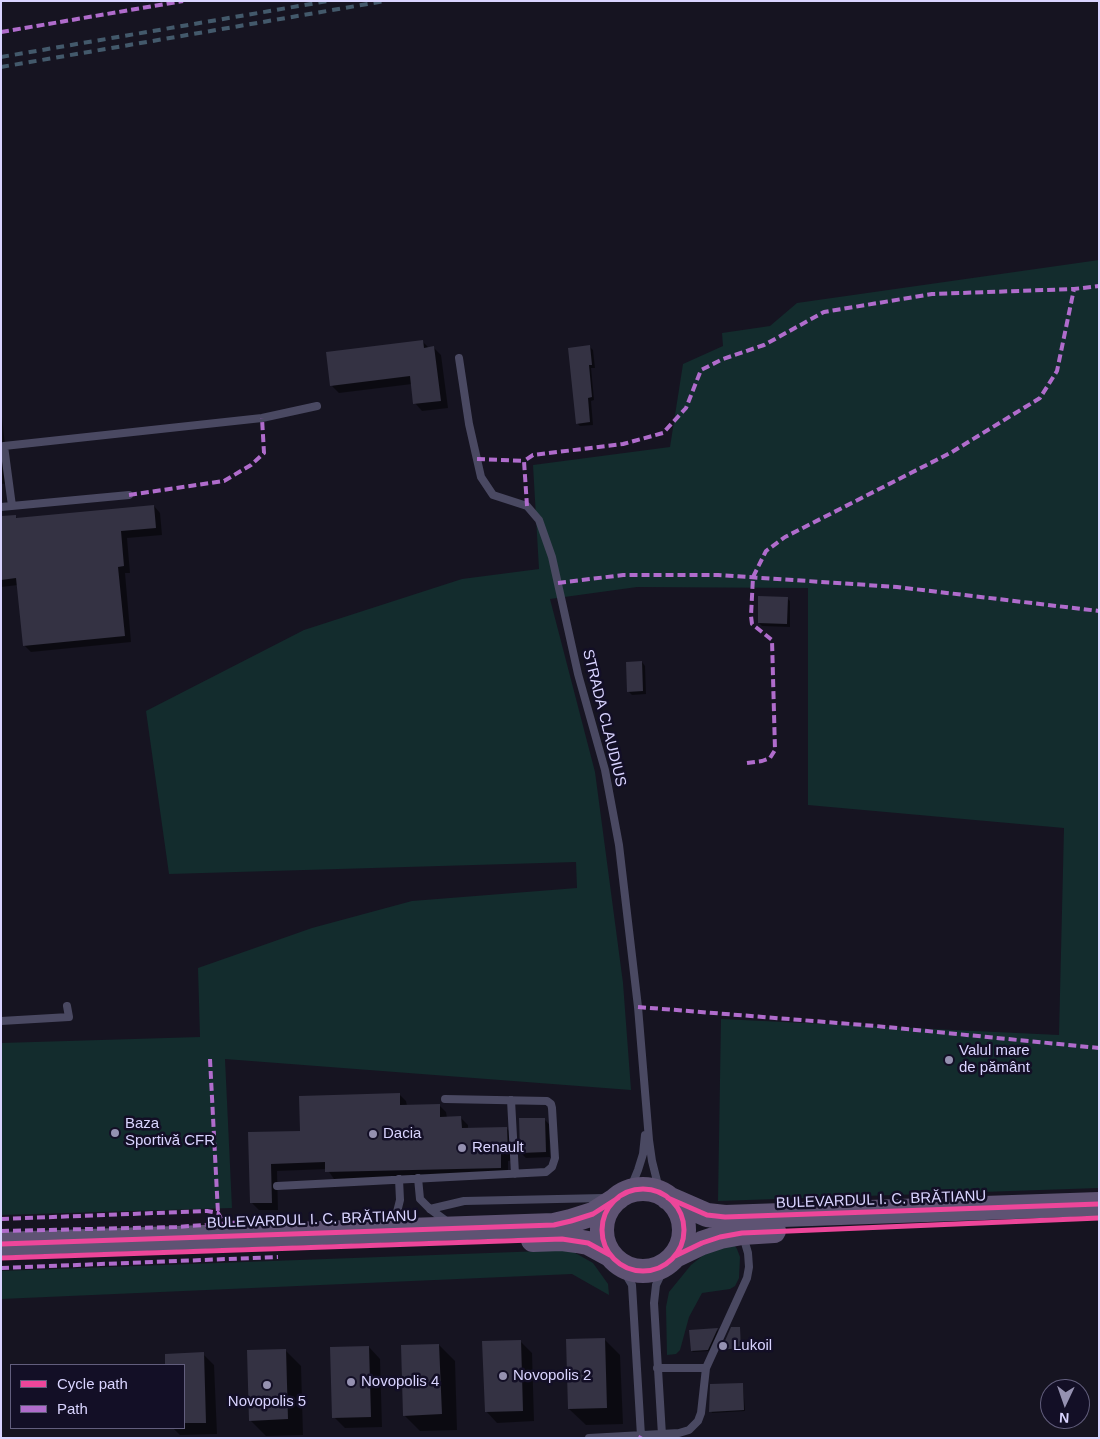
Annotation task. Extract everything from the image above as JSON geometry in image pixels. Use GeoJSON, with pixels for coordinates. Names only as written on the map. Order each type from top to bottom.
{"type":"FeatureCollection","features":[{"type":"Feature","properties":{"kind":"main road"},"geometry":{"type":"LineString","coordinates":[[642,1190],[664,1196],[680,1213],[684,1232],[681,1245],[670,1260],[654,1270],[630,1269],[614,1259],[605,1245],[602,1225],[605,1214],[624,1195],[642,1190]]}},
{"type":"Feature","properties":{"kind":"main road","name":"BULEVARDUL I. C. BRĂTIANU"},"geometry":{"type":"LineString","coordinates":[[1,1244],[554,1225],[593,1214],[624,1195]]}},
{"type":"Feature","properties":{"kind":"main road","name":"BULEVARDUL I. C. BRĂTIANU"},"geometry":{"type":"LineString","coordinates":[[664,1196],[707,1215],[725,1217],[1099,1204]]}},
{"type":"Feature","properties":{"kind":"main road","name":"BULEVARDUL I. C. BRĂTIANU"},"geometry":{"type":"LineString","coordinates":[[670,1260],[702,1242],[742,1233],[1099,1218]]}},
{"type":"Feature","properties":{"kind":"main road","name":"BULEVARDUL I. C. BRĂTIANU"},"geometry":{"type":"LineString","coordinates":[[1,1258],[562,1239],[588,1244],[614,1259]]}},
{"type":"Feature","properties":{"kind":"lane","name":"STRADA CLAUDIUS"},"geometry":{"type":"LineString","coordinates":[[459,358],[469,424],[481,477],[493,495],[527,506],[539,520],[552,557],[578,674],[604,770],[619,845],[638,1007],[652,1161],[664,1196]]}},
{"type":"Feature","properties":{"kind":"lane"},"geometry":{"type":"LineString","coordinates":[[12,506],[4,446],[262,418],[317,406]]}},
{"type":"Feature","properties":{"kind":"lane"},"geometry":{"type":"LineString","coordinates":[[1,506],[129,495]]}},
{"type":"Feature","properties":{"kind":"lane"},"geometry":{"type":"LineString","coordinates":[[1,1021],[69,1017],[67,1006]]}},
{"type":"Feature","properties":{"kind":"lane"},"geometry":{"type":"LineString","coordinates":[[277,1186],[546,1172],[552,1167],[555,1158],[551,1104],[542,1100],[444,1099]]}},
{"type":"Feature","properties":{"kind":"lane"},"geometry":{"type":"LineString","coordinates":[[511,1100],[515,1174]]}},
{"type":"Feature","properties":{"kind":"lane","name":"STRADA CLAUDIUS"},"geometry":{"type":"LineString","coordinates":[[624,1195],[638,1170],[643,1154],[647,1121]]}},
{"type":"Feature","properties":{"kind":"lane"},"geometry":{"type":"LineString","coordinates":[[418,1178],[420,1199],[430,1209],[457,1228]]}},
{"type":"Feature","properties":{"kind":"lane"},"geometry":{"type":"LineString","coordinates":[[376,1222],[395,1220],[400,1200],[399,1180]]}},
{"type":"Feature","properties":{"kind":"lane"},"geometry":{"type":"LineString","coordinates":[[430,1209],[464,1201],[624,1195]]}},
{"type":"Feature","properties":{"kind":"lane"},"geometry":{"type":"LineString","coordinates":[[231,1236],[310,1225]]}},
{"type":"Feature","properties":{"kind":"lane"},"geometry":{"type":"LineString","coordinates":[[589,1438],[662,1435],[689,1430],[698,1421],[701,1412],[706,1368],[746,1278],[749,1267],[748,1254],[742,1233]]}},
{"type":"Feature","properties":{"kind":"lane"},"geometry":{"type":"LineString","coordinates":[[614,1259],[632,1285],[641,1436]]}},
{"type":"Feature","properties":{"kind":"lane"},"geometry":{"type":"LineString","coordinates":[[662,1435],[654,1303],[656,1285],[670,1260]]}},
{"type":"Feature","properties":{"kind":"lane"},"geometry":{"type":"LineString","coordinates":[[657,1368],[706,1368]]}},
{"type":"Feature","properties":{"kind":"green space"},"geometry":{"type":"Polygon","coordinates":[[[1099,260],[1099,1188],[718,1201],[721,1019],[1059,1035],[1064,828],[808,805],[808,588],[637,587],[550,599],[595,772],[623,983],[631,1090],[225,1059],[232,1208],[1,1215],[1,1043],[200,1037],[198,968],[312,928],[412,901],[577,888],[576,862],[169,874],[146,711],[304,630],[462,579],[539,569],[533,465],[670,447],[683,364],[723,346],[722,333],[770,326],[797,303],[1099,260]]]}},
{"type":"Feature","properties":{"kind":"green space"},"geometry":{"type":"Polygon","coordinates":[[[716,1245],[735,1246],[740,1257],[739,1278],[735,1286],[730,1289],[702,1293],[689,1317],[680,1350],[676,1354],[667,1355],[666,1307],[669,1292],[691,1265],[716,1245]]]}},
{"type":"Feature","properties":{"kind":"green space"},"geometry":{"type":"Polygon","coordinates":[[[570,1250],[593,1263],[608,1284],[609,1295],[572,1274],[1,1299],[1,1271],[570,1250]]]}},
{"type":"Feature","properties":{"kind":"building"},"geometry":{"type":"Polygon","coordinates":[[[423,340],[424,348],[434,346],[441,401],[413,404],[410,376],[330,386],[326,352],[423,340]]]}},
{"type":"Feature","properties":{"kind":"building"},"geometry":{"type":"Polygon","coordinates":[[[590,345],[592,365],[589,365],[592,397],[588,398],[590,422],[576,424],[568,348],[590,345]]]}},
{"type":"Feature","properties":{"kind":"building"},"geometry":{"type":"Polygon","coordinates":[[[154,505],[156,528],[121,531],[124,566],[118,567],[125,636],[23,646],[16,578],[1,580],[1,516],[16,515],[16,518],[154,505]]]}},
{"type":"Feature","properties":{"kind":"building"},"geometry":{"type":"Polygon","coordinates":[[[758,596],[788,597],[787,624],[758,623],[758,596]]]}},
{"type":"Feature","properties":{"kind":"building"},"geometry":{"type":"Polygon","coordinates":[[[642,661],[643,691],[627,692],[626,662],[642,661]]]}},
{"type":"Feature","properties":{"kind":"building"},"geometry":{"type":"Polygon","coordinates":[[[400,1093],[400,1105],[440,1104],[440,1117],[461,1116],[462,1128],[507,1127],[508,1153],[501,1154],[501,1168],[325,1172],[325,1162],[271,1164],[272,1203],[250,1203],[248,1132],[300,1131],[299,1096],[400,1093]]]}},
{"type":"Feature","properties":{"kind":"building"},"geometry":{"type":"Polygon","coordinates":[[[519,1118],[545,1118],[546,1152],[520,1153],[519,1118]]]}},
{"type":"Feature","properties":{"kind":"building"},"geometry":{"type":"Polygon","coordinates":[[[731,1327],[740,1327],[741,1348],[721,1350],[731,1327]]]}},
{"type":"Feature","properties":{"kind":"building"},"geometry":{"type":"Polygon","coordinates":[[[718,1328],[708,1350],[691,1351],[689,1330],[718,1328]]]}},
{"type":"Feature","properties":{"kind":"building"},"geometry":{"type":"Polygon","coordinates":[[[605,1338],[607,1408],[568,1409],[566,1339],[605,1338]]]}},
{"type":"Feature","properties":{"kind":"building","name":"Novopolis 2"},"geometry":{"type":"Polygon","coordinates":[[[521,1340],[523,1411],[485,1412],[482,1341],[521,1340]]]}},
{"type":"Feature","properties":{"kind":"building"},"geometry":{"type":"Polygon","coordinates":[[[439,1344],[442,1414],[403,1416],[401,1345],[439,1344]]]}},
{"type":"Feature","properties":{"kind":"building","name":"Novopolis 4"},"geometry":{"type":"Polygon","coordinates":[[[369,1346],[371,1417],[332,1418],[330,1347],[369,1346]]]}},
{"type":"Feature","properties":{"kind":"building","name":"Novopolis 5"},"geometry":{"type":"Polygon","coordinates":[[[286,1349],[288,1419],[249,1421],[247,1350],[286,1349]]]}},
{"type":"Feature","properties":{"kind":"building"},"geometry":{"type":"Polygon","coordinates":[[[204,1352],[206,1423],[185,1423],[185,1364],[165,1364],[165,1354],[204,1352]]]}},
{"type":"Feature","properties":{"kind":"building"},"geometry":{"type":"Polygon","coordinates":[[[743,1383],[744,1410],[709,1412],[710,1384],[743,1383]]]}},
{"type":"Feature","properties":{"kind":"railway"},"geometry":{"type":"LineString","coordinates":[[1,57],[328,1]]}},
{"type":"Feature","properties":{"kind":"railway"},"geometry":{"type":"LineString","coordinates":[[1,67],[385,1]]}},
{"type":"Feature","properties":{"kind":"marked path"},"geometry":{"type":"LineString","coordinates":[[1,32],[183,1]]}},
{"type":"Feature","properties":{"kind":"marked path"},"geometry":{"type":"LineString","coordinates":[[527,506],[524,461],[533,455],[623,444],[663,433],[686,408],[701,370],[723,359],[764,345],[824,312],[932,294],[1074,289],[1099,286]]}},
{"type":"Feature","properties":{"kind":"marked path"},"geometry":{"type":"LineString","coordinates":[[747,763],[770,758],[775,750],[772,640],[752,624],[751,616],[753,577],[766,551],[785,537],[952,452],[1040,398],[1057,371],[1074,289]]}},
{"type":"Feature","properties":{"kind":"marked path"},"geometry":{"type":"LineString","coordinates":[[129,495],[224,481],[251,465],[264,453],[262,418]]}},
{"type":"Feature","properties":{"kind":"marked path"},"geometry":{"type":"LineString","coordinates":[[477,459],[524,461]]}},
{"type":"Feature","properties":{"kind":"marked path"},"geometry":{"type":"LineString","coordinates":[[558,583],[623,575],[718,575],[897,587],[1099,611]]}},
{"type":"Feature","properties":{"kind":"marked path"},"geometry":{"type":"LineString","coordinates":[[638,1007],[876,1026],[1099,1048]]}},
{"type":"Feature","properties":{"kind":"marked path"},"geometry":{"type":"LineString","coordinates":[[210,1059],[218,1213]]}},
{"type":"Feature","properties":{"kind":"marked path"},"geometry":{"type":"LineString","coordinates":[[1,1219],[207,1211],[218,1213],[226,1227]]}},
{"type":"Feature","properties":{"kind":"marked path"},"geometry":{"type":"LineString","coordinates":[[1,1231],[176,1227],[244,1222]]}},
{"type":"Feature","properties":{"kind":"marked path"},"geometry":{"type":"LineString","coordinates":[[1,1268],[278,1257]]}},
{"type":"Feature","properties":{"kind":"cycle path"},"geometry":{"type":"LineString","coordinates":[[643,1189],[659,1193],[672,1201],[680,1214],[684,1230],[680,1246],[672,1259],[659,1267],[643,1271],[627,1267],[614,1259],[606,1246],[602,1230],[606,1214],[614,1201],[627,1193],[643,1189]]}},
{"type":"Feature","properties":{"kind":"cycle path"},"geometry":{"type":"LineString","coordinates":[[1,1244],[554,1225],[593,1214],[618,1198]]}},
{"type":"Feature","properties":{"kind":"cycle path"},"geometry":{"type":"LineString","coordinates":[[668,1198],[707,1215],[725,1217],[1099,1204]]}},
{"type":"Feature","properties":{"kind":"cycle path"},"geometry":{"type":"LineString","coordinates":[[675,1256],[702,1243],[742,1233],[1099,1218]]}},
{"type":"Feature","properties":{"kind":"cycle path"},"geometry":{"type":"LineString","coordinates":[[1,1258],[562,1239],[588,1243],[610,1255]]}},
{"type":"Feature","properties":{"kind":"place","name":"Valul mare de pământ"},"geometry":{"type":"Point","coordinates":[949,1060]}},
{"type":"Feature","properties":{"kind":"place","name":"Baza Sportivă CFR"},"geometry":{"type":"Point","coordinates":[115,1133]}},
{"type":"Feature","properties":{"kind":"place","name":"Dacia"},"geometry":{"type":"Point","coordinates":[373,1134]}},
{"type":"Feature","properties":{"kind":"place","name":"Renault"},"geometry":{"type":"Point","coordinates":[462,1148]}},
{"type":"Feature","properties":{"kind":"place","name":"Lukoil"},"geometry":{"type":"Point","coordinates":[723,1346]}},
{"type":"Feature","properties":{"kind":"place","name":"Novopolis 2"},"geometry":{"type":"Point","coordinates":[503,1376]}},
{"type":"Feature","properties":{"kind":"place","name":"Novopolis 4"},"geometry":{"type":"Point","coordinates":[351,1382]}},
{"type":"Feature","properties":{"kind":"place","name":"Novopolis 5"},"geometry":{"type":"Point","coordinates":[267,1385]}}]}
